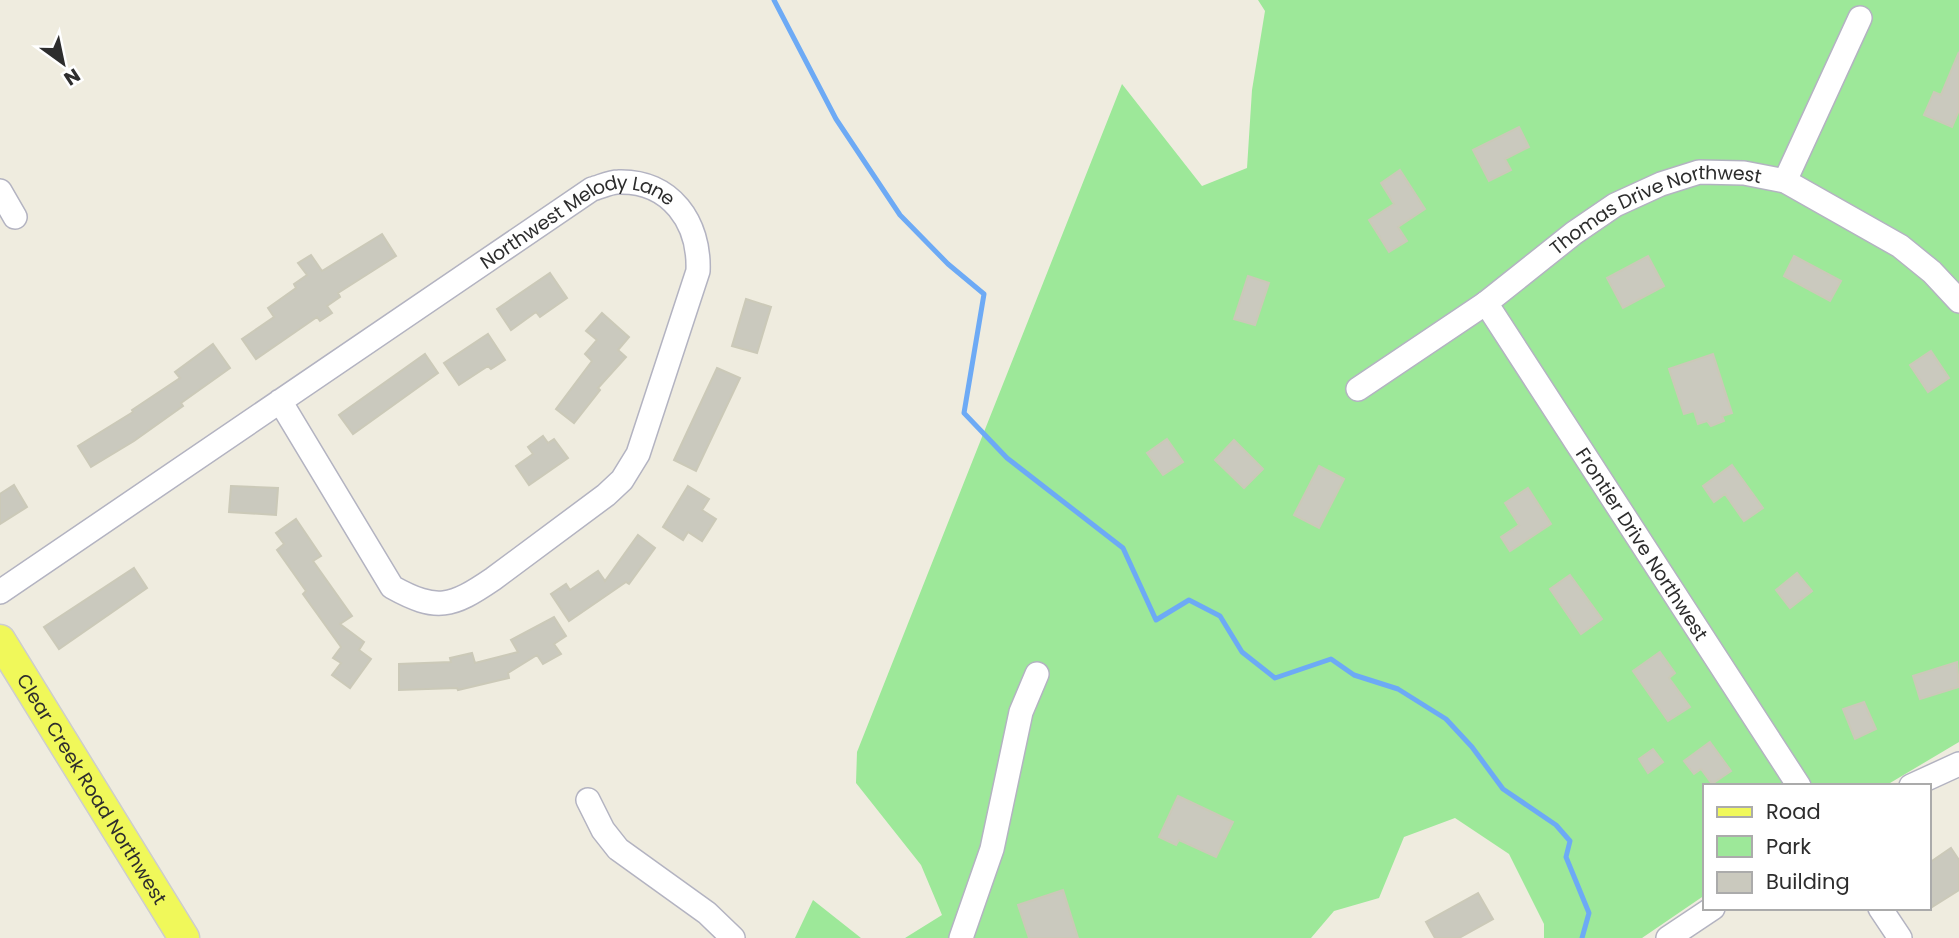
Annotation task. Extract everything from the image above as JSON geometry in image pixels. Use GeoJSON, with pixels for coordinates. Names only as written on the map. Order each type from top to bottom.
{"type":"FeatureCollection","features":[{"type":"Feature","properties":{"kind":"main road","name":"Clear Creek Road Northwest"},"geometry":{"type":"LineString","coordinates":[[0,640],[184,938]]}},
{"type":"Feature","properties":{"kind":"street"},"geometry":{"type":"LineString","coordinates":[[1785,181],[1860,18]]}},
{"type":"Feature","properties":{"kind":"street","name":"Thomas Drive Northwest"},"geometry":{"type":"LineString","coordinates":[[1358,389],[1486,303],[1574,233],[1615,205],[1661,184],[1699,172],[1744,173],[1785,181],[1900,246],[1932,272],[1959,301]]}},
{"type":"Feature","properties":{"kind":"street","name":"Northwest Melody Lane"},"geometry":{"type":"LineString","coordinates":[[0,592],[280,401],[592,189],[618,182],[649,187],[668,196],[694,232],[699,253],[698,271],[638,454],[622,480],[493,579],[473,593],[449,604],[415,600],[392,587],[280,401]]}},
{"type":"Feature","properties":{"kind":"street"},"geometry":{"type":"LineString","coordinates":[[0,191],[15,217]]}},
{"type":"Feature","properties":{"kind":"street","name":"Frontier Drive Northwest"},"geometry":{"type":"LineString","coordinates":[[1486,303],[1798,784]]}},
{"type":"Feature","properties":{"kind":"street"},"geometry":{"type":"LineString","coordinates":[[961,938],[992,849],[1021,712],[1037,674]]}},
{"type":"Feature","properties":{"kind":"street"},"geometry":{"type":"LineString","coordinates":[[1915,784],[1959,764]]}},
{"type":"Feature","properties":{"kind":"street"},"geometry":{"type":"LineString","coordinates":[[588,800],[603,830],[618,849],[707,914],[733,938]]}},
{"type":"Feature","properties":{"kind":"street"},"geometry":{"type":"LineString","coordinates":[[1668,938],[1710,910]]}},
{"type":"Feature","properties":{"kind":"street"},"geometry":{"type":"LineString","coordinates":[[1881,910],[1900,938]]}},
{"type":"Feature","properties":{"kind":"green space"},"geometry":{"type":"Polygon","coordinates":[[[1258,0],[1959,0],[1959,742],[1888,784],[1703,784],[1703,896],[1642,938],[1544,938],[1544,924],[1509,854],[1455,818],[1404,837],[1379,898],[1334,911],[1311,938],[905,938],[942,915],[921,865],[856,783],[857,752],[1122,84],[1202,186],[1247,168],[1252,90],[1265,11],[1258,0]]]}},
{"type":"Feature","properties":{"kind":"green space"},"geometry":{"type":"Polygon","coordinates":[[[813,900],[861,938],[795,938],[813,900]]]}},
{"type":"Feature","properties":{"kind":"building"},"geometry":{"type":"Polygon","coordinates":[[[1959,52],[1959,110],[1952,127],[1924,115],[1934,92],[1941,95],[1959,52]]]}},
{"type":"Feature","properties":{"kind":"building"},"geometry":{"type":"Polygon","coordinates":[[[1519,127],[1529,147],[1505,159],[1511,170],[1489,181],[1473,150],[1519,127]]]}},
{"type":"Feature","properties":{"kind":"building"},"geometry":{"type":"Polygon","coordinates":[[[1400,170],[1425,209],[1398,227],[1407,241],[1389,252],[1369,220],[1394,204],[1381,183],[1400,170]]]}},
{"type":"Feature","properties":{"kind":"building"},"geometry":{"type":"Polygon","coordinates":[[[382,234],[396,256],[338,293],[340,297],[327,306],[332,313],[320,321],[317,317],[256,359],[242,339],[274,317],[268,308],[296,288],[294,284],[307,275],[298,263],[311,255],[322,271],[382,234]]]}},
{"type":"Feature","properties":{"kind":"building"},"geometry":{"type":"Polygon","coordinates":[[[1648,256],[1664,286],[1623,308],[1607,278],[1648,256]]]}},
{"type":"Feature","properties":{"kind":"building"},"geometry":{"type":"Polygon","coordinates":[[[1794,256],[1841,281],[1830,301],[1784,276],[1794,256]]]}},
{"type":"Feature","properties":{"kind":"building"},"geometry":{"type":"Polygon","coordinates":[[[550,273],[567,298],[540,317],[536,312],[511,330],[497,309],[550,273]]]}},
{"type":"Feature","properties":{"kind":"building"},"geometry":{"type":"Polygon","coordinates":[[[1248,276],[1269,283],[1255,325],[1234,319],[1248,276]]]}},
{"type":"Feature","properties":{"kind":"building"},"geometry":{"type":"Polygon","coordinates":[[[746,299],[771,307],[757,353],[732,346],[746,299]]]}},
{"type":"Feature","properties":{"kind":"building"},"geometry":{"type":"Polygon","coordinates":[[[602,313],[629,337],[618,350],[626,357],[598,388],[600,390],[574,423],[556,409],[592,361],[585,354],[597,340],[586,331],[602,313]]]}},
{"type":"Feature","properties":{"kind":"building"},"geometry":{"type":"Polygon","coordinates":[[[488,334],[505,360],[491,369],[488,366],[459,385],[444,363],[488,334]]]}},
{"type":"Feature","properties":{"kind":"building"},"geometry":{"type":"Polygon","coordinates":[[[213,344],[230,368],[134,441],[91,467],[78,446],[133,412],[132,410],[180,378],[175,372],[213,344]]]}},
{"type":"Feature","properties":{"kind":"building"},"geometry":{"type":"Polygon","coordinates":[[[1931,351],[1949,378],[1928,392],[1910,365],[1931,351]]]}},
{"type":"Feature","properties":{"kind":"building"},"geometry":{"type":"Polygon","coordinates":[[[425,354],[438,373],[353,434],[339,415],[425,354]]]}},
{"type":"Feature","properties":{"kind":"building"},"geometry":{"type":"Polygon","coordinates":[[[1713,354],[1732,413],[1722,416],[1724,421],[1711,426],[1707,421],[1698,424],[1694,411],[1684,414],[1669,369],[1713,354]]]}},
{"type":"Feature","properties":{"kind":"building"},"geometry":{"type":"Polygon","coordinates":[[[717,368],[740,378],[696,471],[674,460],[717,368]]]}},
{"type":"Feature","properties":{"kind":"building"},"geometry":{"type":"Polygon","coordinates":[[[543,436],[548,443],[554,439],[568,458],[529,485],[516,466],[533,454],[528,447],[543,436]]]}},
{"type":"Feature","properties":{"kind":"building"},"geometry":{"type":"Polygon","coordinates":[[[1167,439],[1183,462],[1163,475],[1147,453],[1167,439]]]}},
{"type":"Feature","properties":{"kind":"building"},"geometry":{"type":"Polygon","coordinates":[[[1234,440],[1263,469],[1244,488],[1215,460],[1234,440]]]}},
{"type":"Feature","properties":{"kind":"building"},"geometry":{"type":"Polygon","coordinates":[[[1732,465],[1763,508],[1744,521],[1725,494],[1714,502],[1703,486],[1732,465]]]}},
{"type":"Feature","properties":{"kind":"building"},"geometry":{"type":"Polygon","coordinates":[[[1319,466],[1344,479],[1319,528],[1294,515],[1319,466]]]}},
{"type":"Feature","properties":{"kind":"building"},"geometry":{"type":"Polygon","coordinates":[[[14,485],[27,507],[0,524],[0,494],[14,485]]]}},
{"type":"Feature","properties":{"kind":"building"},"geometry":{"type":"Polygon","coordinates":[[[231,486],[278,488],[276,515],[229,512],[231,486]]]}},
{"type":"Feature","properties":{"kind":"building"},"geometry":{"type":"Polygon","coordinates":[[[688,486],[709,499],[702,510],[716,519],[702,541],[688,532],[683,540],[663,527],[688,486]]]}},
{"type":"Feature","properties":{"kind":"building"},"geometry":{"type":"Polygon","coordinates":[[[1528,488],[1551,524],[1510,551],[1501,537],[1519,525],[1505,503],[1528,488]]]}},
{"type":"Feature","properties":{"kind":"building"},"geometry":{"type":"Polygon","coordinates":[[[296,519],[321,556],[313,561],[352,616],[340,624],[364,642],[359,650],[371,659],[350,688],[332,675],[341,663],[333,658],[341,647],[303,594],[306,591],[277,550],[284,544],[276,533],[296,519]]]}},
{"type":"Feature","properties":{"kind":"building"},"geometry":{"type":"Polygon","coordinates":[[[638,535],[655,548],[629,584],[626,582],[569,621],[551,594],[566,584],[570,590],[598,571],[605,581],[638,535]]]}},
{"type":"Feature","properties":{"kind":"building"},"geometry":{"type":"Polygon","coordinates":[[[134,568],[147,588],[59,649],[44,627],[134,568]]]}},
{"type":"Feature","properties":{"kind":"building"},"geometry":{"type":"Polygon","coordinates":[[[1797,573],[1812,591],[1790,608],[1776,590],[1797,573]]]}},
{"type":"Feature","properties":{"kind":"building"},"geometry":{"type":"Polygon","coordinates":[[[1570,575],[1602,619],[1581,634],[1550,589],[1570,575]]]}},
{"type":"Feature","properties":{"kind":"building"},"geometry":{"type":"Polygon","coordinates":[[[554,617],[566,636],[554,644],[561,654],[543,664],[537,655],[508,673],[509,678],[458,690],[399,690],[399,664],[451,662],[450,658],[472,653],[475,663],[518,652],[511,640],[554,617]]]}},
{"type":"Feature","properties":{"kind":"building"},"geometry":{"type":"Polygon","coordinates":[[[1660,652],[1675,673],[1669,678],[1690,707],[1668,721],[1633,671],[1660,652]]]}},
{"type":"Feature","properties":{"kind":"building"},"geometry":{"type":"Polygon","coordinates":[[[1957,662],[1959,687],[1920,699],[1913,676],[1957,662]]]}},
{"type":"Feature","properties":{"kind":"building"},"geometry":{"type":"Polygon","coordinates":[[[1864,702],[1876,729],[1855,739],[1843,709],[1864,702]]]}},
{"type":"Feature","properties":{"kind":"building"},"geometry":{"type":"Polygon","coordinates":[[[1710,742],[1731,771],[1712,784],[1701,769],[1694,774],[1684,761],[1710,742]]]}},
{"type":"Feature","properties":{"kind":"building"},"geometry":{"type":"Polygon","coordinates":[[[1653,749],[1663,762],[1648,773],[1639,759],[1653,749]]]}},
{"type":"Feature","properties":{"kind":"building"},"geometry":{"type":"Polygon","coordinates":[[[1178,796],[1233,822],[1216,857],[1179,840],[1176,845],[1159,837],[1178,796]]]}},
{"type":"Feature","properties":{"kind":"building"},"geometry":{"type":"Polygon","coordinates":[[[1951,848],[1959,860],[1959,890],[1931,908],[1931,862],[1951,848]]]}},
{"type":"Feature","properties":{"kind":"building"},"geometry":{"type":"Polygon","coordinates":[[[1063,890],[1078,938],[1029,938],[1018,905],[1063,890]]]}},
{"type":"Feature","properties":{"kind":"building"},"geometry":{"type":"Polygon","coordinates":[[[1478,893],[1493,919],[1459,938],[1435,938],[1426,922],[1478,893]]]}},
{"type":"Feature","properties":{"kind":"waterway"},"geometry":{"type":"LineString","coordinates":[[774,0],[836,119],[900,215],[948,264],[984,294],[964,413],[1007,458],[1123,548],[1156,620],[1189,600],[1220,616],[1242,652],[1275,678],[1331,659],[1354,675],[1398,689],[1446,719],[1472,747],[1503,789],[1556,825],[1570,841],[1566,857],[1589,913],[1582,938]]}}]}
